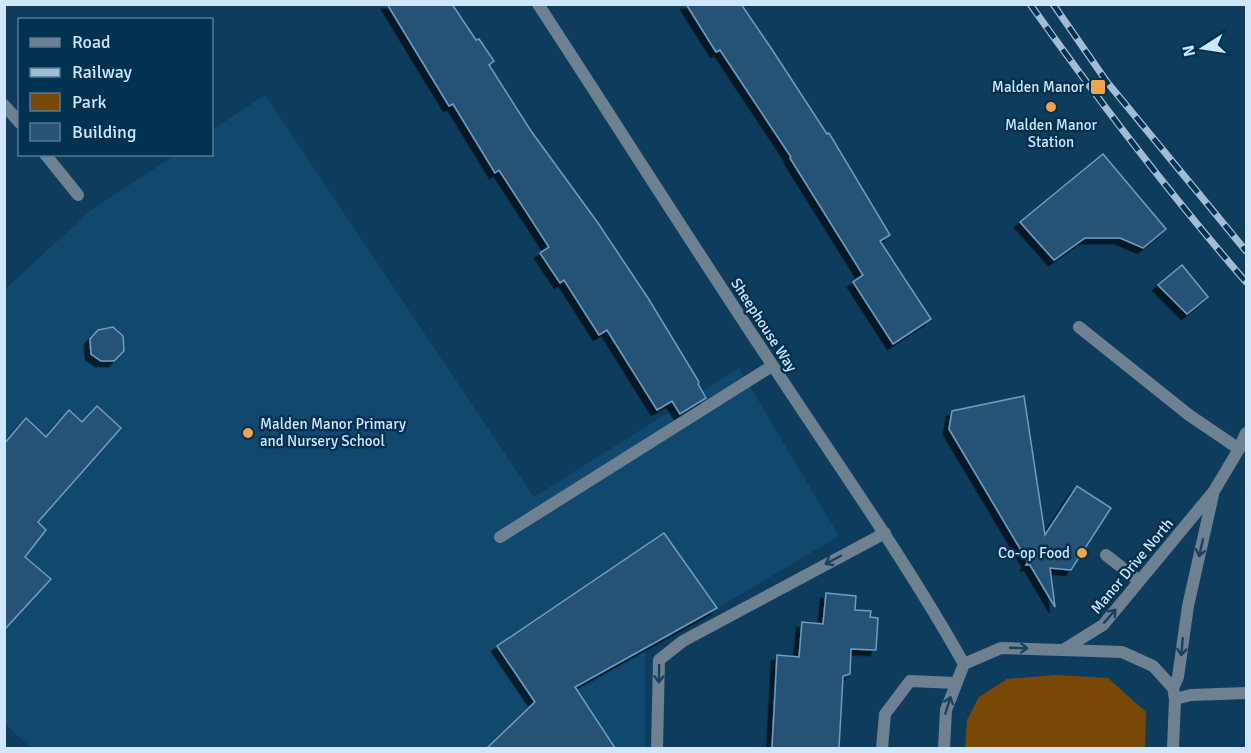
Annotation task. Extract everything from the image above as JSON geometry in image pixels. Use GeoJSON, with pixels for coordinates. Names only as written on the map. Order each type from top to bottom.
{"type":"FeatureCollection","features":[{"type":"Feature","properties":{"kind":"street","name":"Sheephouse Way"},"geometry":{"type":"LineString","coordinates":[[538,4],[772,366],[928,599],[964,664]]}},
{"type":"Feature","properties":{"kind":"street"},"geometry":{"type":"LineString","coordinates":[[4,105],[18,121]]}},
{"type":"Feature","properties":{"kind":"street"},"geometry":{"type":"LineString","coordinates":[[47,156],[78,195]]}},
{"type":"Feature","properties":{"kind":"street"},"geometry":{"type":"LineString","coordinates":[[1079,327],[1190,415],[1239,449]]}},
{"type":"Feature","properties":{"kind":"street"},"geometry":{"type":"LineString","coordinates":[[500,537],[772,366]]}},
{"type":"Feature","properties":{"kind":"street","name":"Manor Drive North"},"geometry":{"type":"LineString","coordinates":[[1063,650],[1103,625],[1214,491],[1246,433]]}},
{"type":"Feature","properties":{"kind":"street","name":"Manor Drive North"},"geometry":{"type":"LineString","coordinates":[[1173,748],[1174,694],[1188,606],[1214,491]]}},
{"type":"Feature","properties":{"kind":"street"},"geometry":{"type":"LineString","coordinates":[[657,748],[659,660],[683,641],[885,533]]}},
{"type":"Feature","properties":{"kind":"street"},"geometry":{"type":"LineString","coordinates":[[1106,555],[1139,581]]}},
{"type":"Feature","properties":{"kind":"street"},"geometry":{"type":"LineString","coordinates":[[944,748],[946,710],[964,664],[1001,648],[1122,652],[1153,666],[1174,694],[1246,693]]}},
{"type":"Feature","properties":{"kind":"street"},"geometry":{"type":"LineString","coordinates":[[882,748],[885,714],[910,681],[956,683]]}},
{"type":"Feature","properties":{"kind":"shaded area","name":"Malden Manor Primary and Nursery School"},"geometry":{"type":"Polygon","coordinates":[[[265,95],[534,497],[739,368],[839,536],[645,651],[645,748],[31,748],[5,724],[4,290],[90,211],[173,156],[213,156],[213,129],[265,95]]]}},
{"type":"Feature","properties":{"kind":"green space"},"geometry":{"type":"Polygon","coordinates":[[[1056,675],[1108,678],[1146,712],[1145,748],[965,748],[967,720],[979,697],[1007,679],[1056,675]]]}},
{"type":"Feature","properties":{"kind":"building"},"geometry":{"type":"Polygon","coordinates":[[[387,4],[452,4],[476,40],[479,39],[494,61],[489,65],[531,131],[598,223],[648,298],[699,382],[706,398],[680,414],[672,401],[657,410],[607,330],[599,335],[564,280],[560,283],[540,253],[549,247],[499,170],[495,173],[453,104],[449,106],[387,4]]]}},
{"type":"Feature","properties":{"kind":"building"},"geometry":{"type":"Polygon","coordinates":[[[686,4],[741,4],[827,134],[829,133],[890,235],[880,241],[931,319],[893,344],[853,282],[863,275],[791,157],[720,50],[716,52],[686,4]]]}},
{"type":"Feature","properties":{"kind":"building","name":"Malden Manor Station"},"geometry":{"type":"Polygon","coordinates":[[[1103,154],[1166,229],[1143,248],[1120,238],[1085,238],[1054,260],[1020,222],[1103,154]]]}},
{"type":"Feature","properties":{"kind":"building"},"geometry":{"type":"Polygon","coordinates":[[[1182,265],[1208,297],[1187,314],[1158,285],[1182,265]]]}},
{"type":"Feature","properties":{"kind":"building"},"geometry":{"type":"Polygon","coordinates":[[[113,327],[123,336],[124,351],[114,361],[101,361],[91,354],[90,339],[98,330],[113,327]]]}},
{"type":"Feature","properties":{"kind":"building"},"geometry":{"type":"Polygon","coordinates":[[[1024,396],[1045,535],[1077,486],[1111,508],[1071,570],[1050,568],[1055,607],[1030,565],[1026,565],[1028,562],[949,429],[952,411],[1024,396]]]}},
{"type":"Feature","properties":{"kind":"building"},"geometry":{"type":"Polygon","coordinates":[[[97,406],[121,428],[38,522],[46,530],[25,557],[51,579],[4,630],[4,444],[26,418],[46,437],[69,410],[82,422],[97,406]]]}},
{"type":"Feature","properties":{"kind":"building"},"geometry":{"type":"Polygon","coordinates":[[[664,533],[717,608],[575,687],[615,748],[487,748],[535,702],[497,646],[664,533]]]}},
{"type":"Feature","properties":{"kind":"building"},"geometry":{"type":"Polygon","coordinates":[[[826,593],[856,596],[855,610],[871,611],[870,617],[878,618],[876,650],[851,649],[850,674],[843,676],[839,748],[772,748],[777,655],[799,657],[802,622],[823,624],[826,593]]]}},
{"type":"Feature","properties":{"kind":"railway"},"geometry":{"type":"LineString","coordinates":[[1030,4],[1135,146],[1246,282]]}},
{"type":"Feature","properties":{"kind":"railway"},"geometry":{"type":"LineString","coordinates":[[1053,4],[1107,82],[1246,251]]}},
{"type":"Feature","properties":{"kind":"place","name":"Malden Manor"},"geometry":{"type":"Point","coordinates":[1098,87]}},
{"type":"Feature","properties":{"kind":"place","name":"Malden Manor Station"},"geometry":{"type":"Point","coordinates":[1051,107]}},
{"type":"Feature","properties":{"kind":"place","name":"Malden Manor Primary and Nursery School"},"geometry":{"type":"Point","coordinates":[248,433]}},
{"type":"Feature","properties":{"kind":"place","name":"Co-op Food"},"geometry":{"type":"Point","coordinates":[1082,553]}}]}
